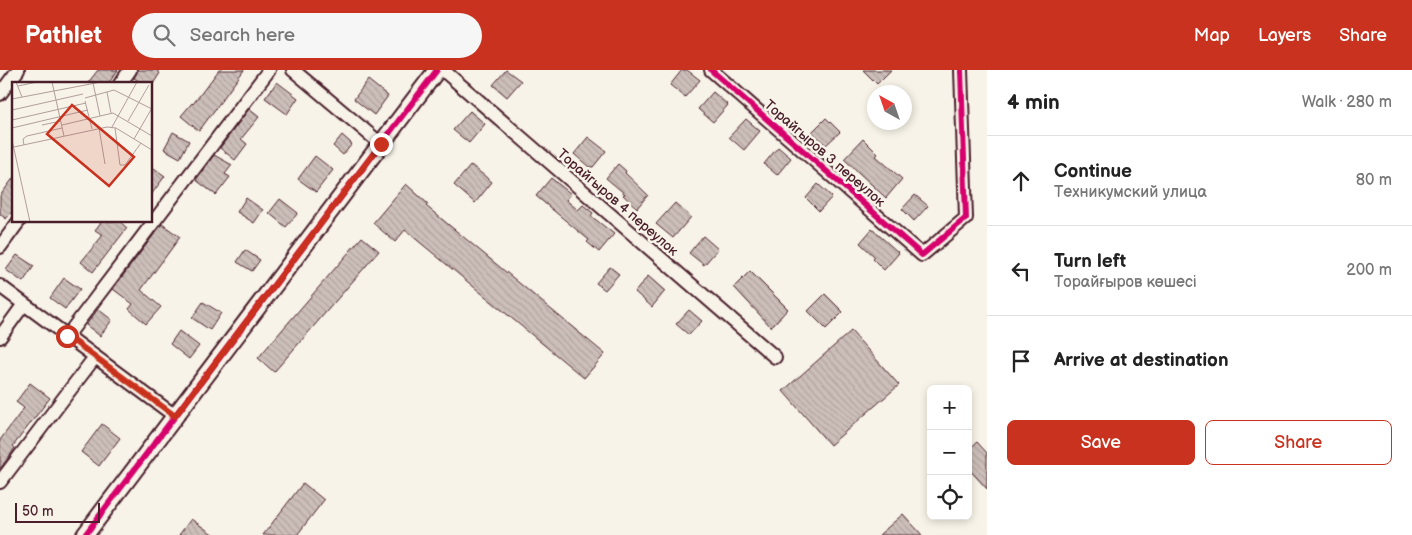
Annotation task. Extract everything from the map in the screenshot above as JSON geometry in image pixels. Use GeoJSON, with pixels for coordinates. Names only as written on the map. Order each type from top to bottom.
{"type":"FeatureCollection","features":[{"type":"Feature","properties":{"kind":"street"},"geometry":{"type":"LineString","coordinates":[[0,94],[18,70]]}},
{"type":"Feature","properties":{"kind":"street"},"geometry":{"type":"LineString","coordinates":[[121,82],[130,70]]}},
{"type":"Feature","properties":{"kind":"street"},"geometry":{"type":"LineString","coordinates":[[67,336],[269,70]]}},
{"type":"Feature","properties":{"kind":"street"},"geometry":{"type":"LineString","coordinates":[[293,70],[381,144]]}},
{"type":"Feature","properties":{"kind":"street"},"geometry":{"type":"LineString","coordinates":[[85,535],[437,70]]}},
{"type":"Feature","properties":{"kind":"street","name":"Торайгыров 4 переулок"},"geometry":{"type":"LineString","coordinates":[[443,70],[775,357]]}},
{"type":"Feature","properties":{"kind":"street","name":"Торайгыров 3 переулок"},"geometry":{"type":"LineString","coordinates":[[711,70],[922,255],[966,218],[961,70]]}},
{"type":"Feature","properties":{"kind":"street"},"geometry":{"type":"LineString","coordinates":[[0,247],[18,222]]}},
{"type":"Feature","properties":{"kind":"street"},"geometry":{"type":"LineString","coordinates":[[0,286],[175,416]]}},
{"type":"Feature","properties":{"kind":"street"},"geometry":{"type":"LineString","coordinates":[[0,337],[24,304]]}},
{"type":"Feature","properties":{"kind":"street"},"geometry":{"type":"LineString","coordinates":[[0,482],[95,357]]}},
{"type":"Feature","properties":{"kind":"building"},"geometry":{"type":"Polygon","coordinates":[[[98,70],[118,70],[109,82],[89,82],[98,70]]]}},
{"type":"Feature","properties":{"kind":"building"},"geometry":{"type":"Polygon","coordinates":[[[138,70],[156,70],[160,73],[153,84],[152,82],[140,82],[134,78],[138,70]]]}},
{"type":"Feature","properties":{"kind":"building"},"geometry":{"type":"Polygon","coordinates":[[[219,70],[244,70],[199,131],[181,116],[193,104],[219,70]]]}},
{"type":"Feature","properties":{"kind":"building"},"geometry":{"type":"Polygon","coordinates":[[[506,70],[521,81],[507,97],[493,85],[506,70]]]}},
{"type":"Feature","properties":{"kind":"building"},"geometry":{"type":"Polygon","coordinates":[[[682,70],[687,70],[700,80],[685,97],[670,85],[682,70]]]}},
{"type":"Feature","properties":{"kind":"building"},"geometry":{"type":"Polygon","coordinates":[[[863,70],[891,70],[877,84],[863,70]]]}},
{"type":"Feature","properties":{"kind":"building"},"geometry":{"type":"Polygon","coordinates":[[[368,80],[388,96],[374,115],[354,99],[368,80]]]}},
{"type":"Feature","properties":{"kind":"building"},"geometry":{"type":"Polygon","coordinates":[[[277,82],[298,98],[287,114],[265,98],[277,82]]]}},
{"type":"Feature","properties":{"kind":"building"},"geometry":{"type":"Polygon","coordinates":[[[713,92],[728,105],[713,122],[698,109],[713,92]]]}},
{"type":"Feature","properties":{"kind":"building"},"geometry":{"type":"Polygon","coordinates":[[[249,109],[259,117],[241,139],[247,144],[235,160],[220,148],[249,109]]]}},
{"type":"Feature","properties":{"kind":"building"},"geometry":{"type":"Polygon","coordinates":[[[470,111],[485,124],[469,143],[453,130],[470,111]]]}},
{"type":"Feature","properties":{"kind":"building"},"geometry":{"type":"Polygon","coordinates":[[[826,118],[840,132],[826,145],[812,132],[826,118]]]}},
{"type":"Feature","properties":{"kind":"building"},"geometry":{"type":"Polygon","coordinates":[[[746,119],[760,131],[744,150],[729,137],[746,119]]]}},
{"type":"Feature","properties":{"kind":"building"},"geometry":{"type":"Polygon","coordinates":[[[173,132],[189,141],[180,158],[164,149],[173,132]]]}},
{"type":"Feature","properties":{"kind":"building"},"geometry":{"type":"Polygon","coordinates":[[[342,135],[352,144],[343,155],[333,146],[342,135]]]}},
{"type":"Feature","properties":{"kind":"building"},"geometry":{"type":"Polygon","coordinates":[[[588,137],[606,151],[593,167],[589,167],[574,154],[588,137]]]}},
{"type":"Feature","properties":{"kind":"building"},"geometry":{"type":"Polygon","coordinates":[[[863,139],[878,154],[876,156],[902,179],[886,198],[844,159],[863,139]]]}},
{"type":"Feature","properties":{"kind":"building"},"geometry":{"type":"Polygon","coordinates":[[[778,147],[791,158],[777,175],[764,164],[778,147]]]}},
{"type":"Feature","properties":{"kind":"building"},"geometry":{"type":"Polygon","coordinates":[[[214,155],[232,165],[225,174],[230,177],[216,195],[196,180],[214,155]]]}},
{"type":"Feature","properties":{"kind":"building"},"geometry":{"type":"Polygon","coordinates":[[[315,156],[333,170],[316,192],[298,179],[315,156]]]}},
{"type":"Feature","properties":{"kind":"building"},"geometry":{"type":"Polygon","coordinates":[[[618,164],[648,195],[637,208],[623,195],[625,194],[606,178],[618,164]]]}},
{"type":"Feature","properties":{"kind":"building"},"geometry":{"type":"Polygon","coordinates":[[[471,165],[492,182],[475,203],[454,185],[471,165]]]}},
{"type":"Feature","properties":{"kind":"building"},"geometry":{"type":"Polygon","coordinates":[[[152,167],[165,176],[152,194],[152,167]]]}},
{"type":"Feature","properties":{"kind":"building"},"geometry":{"type":"Polygon","coordinates":[[[551,178],[571,194],[566,200],[578,210],[583,205],[593,213],[591,216],[614,234],[599,252],[587,242],[589,240],[536,196],[551,178]]]}},
{"type":"Feature","properties":{"kind":"building"},"geometry":{"type":"Polygon","coordinates":[[[12,180],[12,212],[6,219],[0,214],[0,196],[12,180]]]}},
{"type":"Feature","properties":{"kind":"building"},"geometry":{"type":"Polygon","coordinates":[[[406,184],[428,204],[426,206],[605,354],[584,378],[405,230],[395,242],[373,223],[406,184]]]}},
{"type":"Feature","properties":{"kind":"building"},"geometry":{"type":"Polygon","coordinates":[[[818,184],[832,197],[819,211],[806,198],[818,184]]]}},
{"type":"Feature","properties":{"kind":"building"},"geometry":{"type":"Polygon","coordinates":[[[915,195],[928,206],[914,221],[902,209],[915,195]]]}},
{"type":"Feature","properties":{"kind":"building"},"geometry":{"type":"Polygon","coordinates":[[[246,198],[263,210],[254,223],[237,212],[246,198]]]}},
{"type":"Feature","properties":{"kind":"building"},"geometry":{"type":"Polygon","coordinates":[[[280,199],[298,213],[286,227],[269,213],[280,199]]]}},
{"type":"Feature","properties":{"kind":"building"},"geometry":{"type":"Polygon","coordinates":[[[675,203],[691,217],[673,238],[656,224],[675,203]]]}},
{"type":"Feature","properties":{"kind":"building"},"geometry":{"type":"Polygon","coordinates":[[[101,222],[120,222],[127,228],[93,272],[81,262],[103,235],[95,230],[101,222]]]}},
{"type":"Feature","properties":{"kind":"building"},"geometry":{"type":"Polygon","coordinates":[[[162,224],[180,237],[141,290],[161,307],[146,324],[129,309],[133,304],[113,289],[162,224]]]}},
{"type":"Feature","properties":{"kind":"building"},"geometry":{"type":"Polygon","coordinates":[[[872,229],[899,253],[884,270],[873,259],[875,257],[860,243],[872,229]]]}},
{"type":"Feature","properties":{"kind":"building"},"geometry":{"type":"Polygon","coordinates":[[[703,236],[718,249],[704,265],[689,253],[703,236]]]}},
{"type":"Feature","properties":{"kind":"building"},"geometry":{"type":"Polygon","coordinates":[[[362,237],[379,251],[274,372],[258,358],[362,237]]]}},
{"type":"Feature","properties":{"kind":"building"},"geometry":{"type":"Polygon","coordinates":[[[245,250],[260,260],[252,271],[237,262],[245,250]]]}},
{"type":"Feature","properties":{"kind":"building"},"geometry":{"type":"Polygon","coordinates":[[[17,255],[34,266],[23,282],[6,270],[17,255]]]}},
{"type":"Feature","properties":{"kind":"building"},"geometry":{"type":"Polygon","coordinates":[[[610,267],[619,274],[605,290],[596,283],[610,267]]]}},
{"type":"Feature","properties":{"kind":"building"},"geometry":{"type":"Polygon","coordinates":[[[750,271],[788,309],[771,327],[734,287],[750,271]]]}},
{"type":"Feature","properties":{"kind":"building"},"geometry":{"type":"Polygon","coordinates":[[[648,276],[665,291],[652,307],[635,292],[648,276]]]}},
{"type":"Feature","properties":{"kind":"building"},"geometry":{"type":"Polygon","coordinates":[[[64,278],[80,289],[65,309],[50,298],[64,278]]]}},
{"type":"Feature","properties":{"kind":"building"},"geometry":{"type":"Polygon","coordinates":[[[825,294],[843,312],[826,329],[808,311],[825,294]]]}},
{"type":"Feature","properties":{"kind":"building"},"geometry":{"type":"Polygon","coordinates":[[[203,302],[221,313],[210,330],[192,318],[203,302]]]}},
{"type":"Feature","properties":{"kind":"building"},"geometry":{"type":"Polygon","coordinates":[[[98,309],[112,320],[100,336],[86,325],[98,309]]]}},
{"type":"Feature","properties":{"kind":"building"},"geometry":{"type":"Polygon","coordinates":[[[689,310],[702,321],[689,335],[676,324],[689,310]]]}},
{"type":"Feature","properties":{"kind":"building"},"geometry":{"type":"Polygon","coordinates":[[[179,331],[199,346],[189,359],[170,344],[179,331]]]}},
{"type":"Feature","properties":{"kind":"building"},"geometry":{"type":"Polygon","coordinates":[[[851,331],[899,385],[830,445],[783,391],[851,331]]]}},
{"type":"Feature","properties":{"kind":"building"},"geometry":{"type":"Polygon","coordinates":[[[30,383],[50,398],[13,446],[15,448],[0,469],[0,440],[24,408],[16,402],[30,383]]]}},
{"type":"Feature","properties":{"kind":"building"},"geometry":{"type":"Polygon","coordinates":[[[102,424],[120,438],[99,466],[81,452],[102,424]]]}},
{"type":"Feature","properties":{"kind":"building"},"geometry":{"type":"Polygon","coordinates":[[[977,442],[987,453],[987,489],[972,472],[972,446],[977,442]]]}},
{"type":"Feature","properties":{"kind":"building"},"geometry":{"type":"Polygon","coordinates":[[[303,483],[324,500],[297,535],[263,535],[303,483]]]}},
{"type":"Feature","properties":{"kind":"building"},"geometry":{"type":"Polygon","coordinates":[[[903,514],[922,535],[879,535],[903,514]]]}},
{"type":"Feature","properties":{"kind":"building"},"geometry":{"type":"Polygon","coordinates":[[[191,519],[214,535],[179,535],[191,519]]]}},
{"type":"Feature","properties":{"kind":"cycle path"},"geometry":{"type":"LineString","coordinates":[[85,535],[437,70]]}},
{"type":"Feature","properties":{"kind":"cycle path"},"geometry":{"type":"LineString","coordinates":[[711,70],[922,255],[966,218],[961,70]]}},
{"type":"Feature","properties":{"kind":"route"},"geometry":{"type":"LineString","coordinates":[[67,336],[175,416],[381,144]]}}]}
